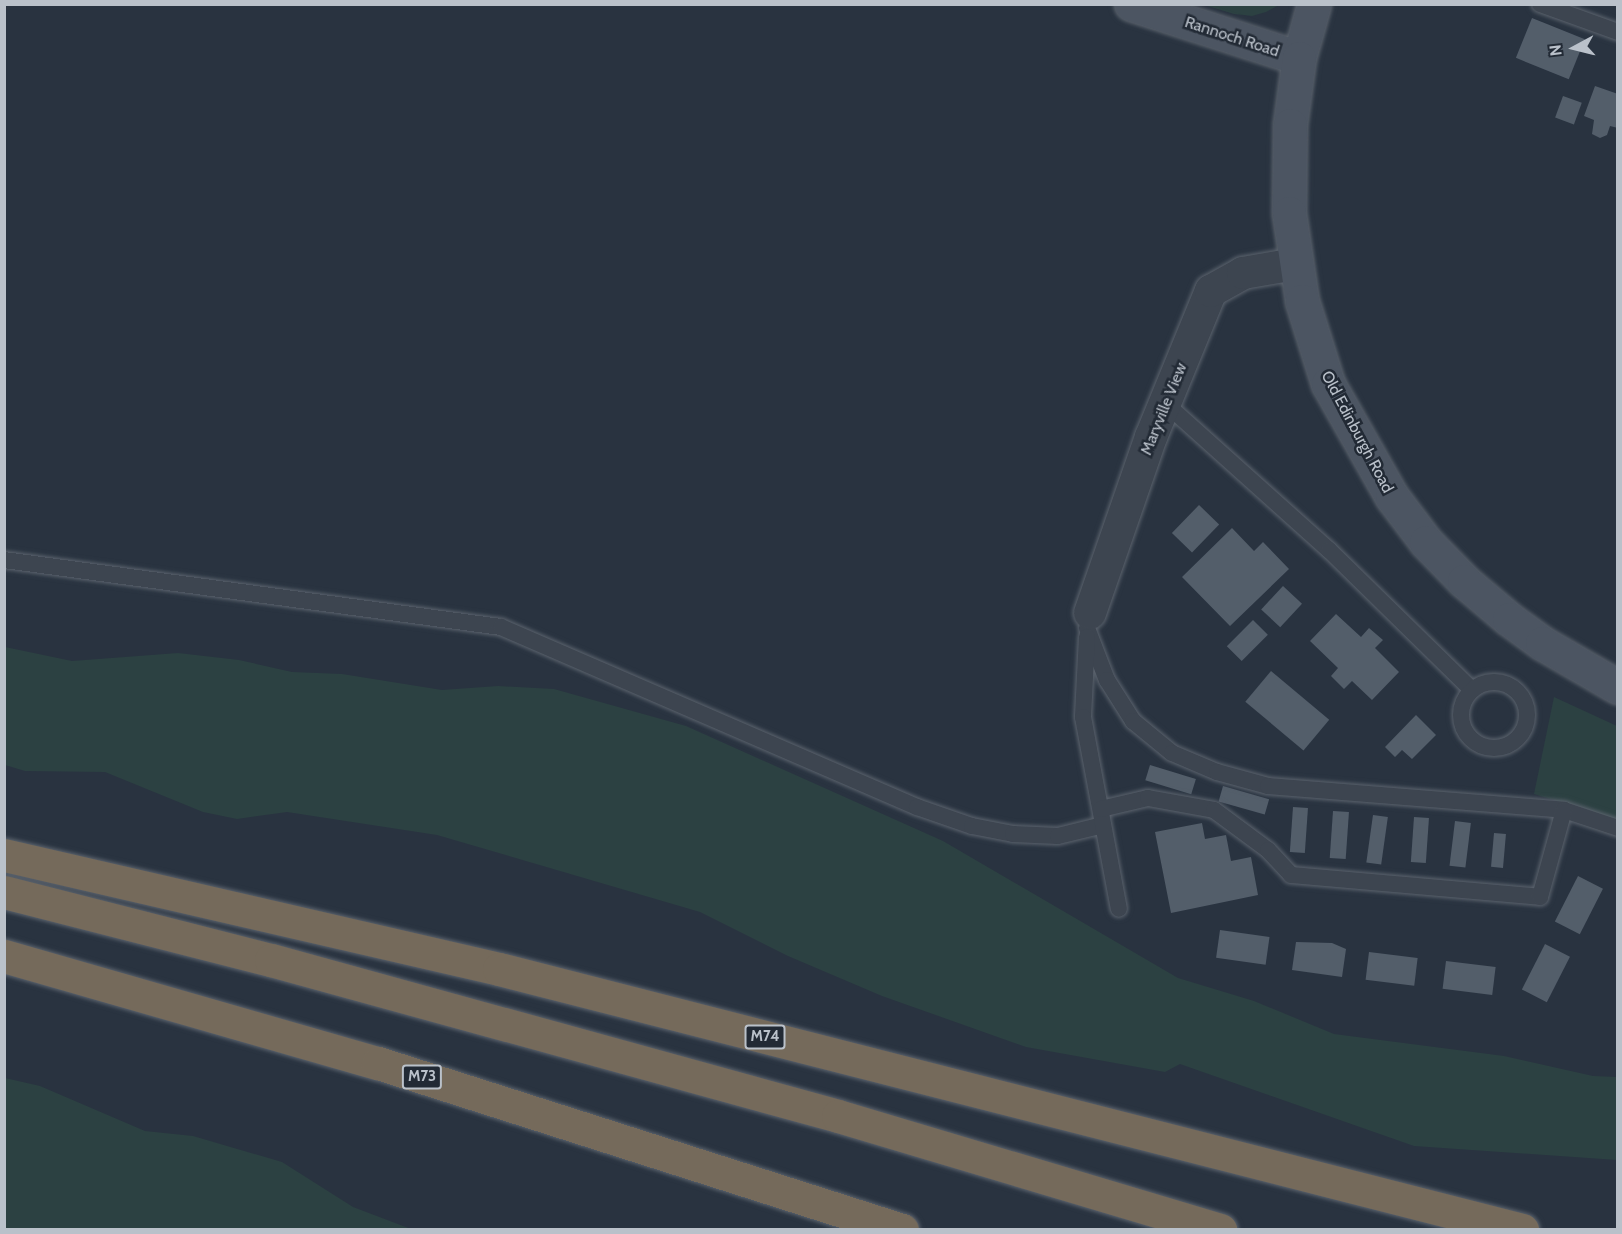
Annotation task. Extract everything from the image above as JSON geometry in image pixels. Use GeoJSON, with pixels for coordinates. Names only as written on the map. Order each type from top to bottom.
{"type":"FeatureCollection","features":[{"type":"Feature","properties":{"kind":"highway","name":"M74"},"geometry":{"type":"LineString","coordinates":[[4,855],[499,969],[1522,1230]]}},
{"type":"Feature","properties":{"kind":"highway"},"geometry":{"type":"LineString","coordinates":[[4,892],[271,960],[827,1113],[1220,1230]]}},
{"type":"Feature","properties":{"kind":"highway","name":"M73"},"geometry":{"type":"LineString","coordinates":[[4,956],[378,1063],[902,1230]]}},
{"type":"Feature","properties":{"kind":"highway","name":"M73"},"geometry":{"type":"LineString","coordinates":[[837,1209],[892,1230]]}},
{"type":"Feature","properties":{"kind":"main road","name":"Rannoch Road"},"geometry":{"type":"LineString","coordinates":[[1131,4],[1299,58]]}},
{"type":"Feature","properties":{"kind":"main road","name":"Old Edinburgh Road"},"geometry":{"type":"LineString","coordinates":[[1314,4],[1299,58],[1290,125],[1288,213],[1302,301],[1328,384],[1364,452],[1398,506],[1426,542],[1464,581],[1509,619],[1542,643],[1617,687]]}},
{"type":"Feature","properties":{"kind":"street","name":"Maryville View"},"geometry":{"type":"LineString","coordinates":[[1089,621],[1165,403],[1211,291],[1243,273],[1295,264]]}},
{"type":"Feature","properties":{"kind":"lane"},"geometry":{"type":"LineString","coordinates":[[1540,4],[1617,32]]}},
{"type":"Feature","properties":{"kind":"lane"},"geometry":{"type":"LineString","coordinates":[[1165,403],[1329,550],[1472,690]]}},
{"type":"Feature","properties":{"kind":"lane"},"geometry":{"type":"LineString","coordinates":[[4,560],[501,627],[917,807],[972,826],[1013,834],[1058,836],[1148,798],[1214,810],[1268,850],[1291,875],[1540,897],[1564,810]]}},
{"type":"Feature","properties":{"kind":"lane"},"geometry":{"type":"LineString","coordinates":[[1089,621],[1107,680],[1133,721],[1172,753],[1217,772],[1268,786],[1564,810],[1617,828]]}},
{"type":"Feature","properties":{"kind":"lane"},"geometry":{"type":"LineString","coordinates":[[1089,621],[1083,717],[1119,909]]}},
{"type":"Feature","properties":{"kind":"lane"},"geometry":{"type":"LineString","coordinates":[[1487,682],[1498,682],[1516,689],[1524,698],[1528,716],[1526,728],[1519,739],[1502,748],[1491,749],[1470,739],[1461,717],[1464,700],[1472,690],[1487,682]]}},
{"type":"Feature","properties":{"kind":"green space"},"geometry":{"type":"Polygon","coordinates":[[[1204,5],[1279,5],[1252,16],[1234,14],[1204,5]]]}},
{"type":"Feature","properties":{"kind":"green space"},"geometry":{"type":"Polygon","coordinates":[[[5,647],[72,661],[178,653],[239,660],[292,672],[342,674],[442,690],[498,686],[554,689],[686,726],[943,841],[1178,978],[1254,1001],[1334,1034],[1504,1056],[1593,1076],[1617,1077],[1617,1160],[1414,1146],[1180,1064],[1165,1072],[1026,1047],[882,996],[788,956],[700,912],[437,835],[287,812],[237,819],[203,812],[105,772],[25,771],[5,765],[5,647]]]}},
{"type":"Feature","properties":{"kind":"green space"},"geometry":{"type":"Polygon","coordinates":[[[1554,697],[1617,726],[1617,819],[1534,794],[1554,697]]]}},
{"type":"Feature","properties":{"kind":"green space"},"geometry":{"type":"Polygon","coordinates":[[[5,1078],[40,1086],[145,1131],[193,1136],[282,1162],[353,1207],[411,1229],[5,1229],[5,1078]]]}},
{"type":"Feature","properties":{"kind":"building"},"geometry":{"type":"Polygon","coordinates":[[[1532,18],[1585,39],[1569,79],[1516,58],[1532,18]]]}},
{"type":"Feature","properties":{"kind":"building"},"geometry":{"type":"Polygon","coordinates":[[[1595,86],[1618,94],[1618,128],[1610,126],[1607,135],[1600,138],[1592,134],[1594,120],[1584,116],[1595,86]]]}},
{"type":"Feature","properties":{"kind":"building"},"geometry":{"type":"Polygon","coordinates":[[[1563,96],[1582,103],[1574,124],[1555,118],[1563,96]]]}},
{"type":"Feature","properties":{"kind":"building"},"geometry":{"type":"Polygon","coordinates":[[[1199,505],[1219,524],[1192,553],[1172,533],[1199,505]]]}},
{"type":"Feature","properties":{"kind":"building"},"geometry":{"type":"Polygon","coordinates":[[[1232,528],[1254,551],[1263,542],[1289,569],[1230,626],[1182,577],[1232,528]]]}},
{"type":"Feature","properties":{"kind":"building"},"geometry":{"type":"Polygon","coordinates":[[[1283,586],[1302,604],[1280,627],[1261,609],[1283,586]]]}},
{"type":"Feature","properties":{"kind":"building"},"geometry":{"type":"Polygon","coordinates":[[[1336,614],[1361,637],[1369,628],[1383,640],[1375,648],[1399,672],[1372,700],[1352,681],[1344,689],[1331,676],[1338,668],[1310,641],[1336,614]]]}},
{"type":"Feature","properties":{"kind":"building"},"geometry":{"type":"Polygon","coordinates":[[[1253,620],[1268,635],[1242,661],[1227,646],[1253,620]]]}},
{"type":"Feature","properties":{"kind":"building"},"geometry":{"type":"Polygon","coordinates":[[[1271,671],[1329,720],[1304,750],[1245,702],[1271,671]]]}},
{"type":"Feature","properties":{"kind":"building"},"geometry":{"type":"Polygon","coordinates":[[[1416,715],[1436,735],[1412,759],[1402,750],[1395,757],[1385,747],[1416,715]]]}},
{"type":"Feature","properties":{"kind":"building"},"geometry":{"type":"Polygon","coordinates":[[[1150,765],[1196,779],[1191,794],[1145,780],[1150,765]]]}},
{"type":"Feature","properties":{"kind":"building"},"geometry":{"type":"Polygon","coordinates":[[[1223,786],[1269,799],[1265,815],[1219,801],[1223,786]]]}},
{"type":"Feature","properties":{"kind":"building"},"geometry":{"type":"Polygon","coordinates":[[[1293,807],[1308,808],[1305,853],[1290,852],[1293,807]]]}},
{"type":"Feature","properties":{"kind":"building"},"geometry":{"type":"Polygon","coordinates":[[[1333,811],[1349,812],[1346,859],[1330,858],[1333,811]]]}},
{"type":"Feature","properties":{"kind":"building"},"geometry":{"type":"Polygon","coordinates":[[[1373,815],[1388,817],[1381,865],[1366,863],[1373,815]]]}},
{"type":"Feature","properties":{"kind":"building"},"geometry":{"type":"Polygon","coordinates":[[[1414,817],[1429,818],[1426,863],[1411,862],[1414,817]]]}},
{"type":"Feature","properties":{"kind":"building"},"geometry":{"type":"Polygon","coordinates":[[[1455,821],[1471,823],[1465,868],[1450,866],[1455,821]]]}},
{"type":"Feature","properties":{"kind":"building"},"geometry":{"type":"Polygon","coordinates":[[[1202,823],[1205,839],[1226,835],[1231,861],[1251,857],[1258,895],[1171,913],[1155,832],[1202,823]]]}},
{"type":"Feature","properties":{"kind":"building"},"geometry":{"type":"Polygon","coordinates":[[[1494,833],[1506,834],[1503,868],[1491,867],[1494,833]]]}},
{"type":"Feature","properties":{"kind":"building"},"geometry":{"type":"Polygon","coordinates":[[[1578,876],[1603,889],[1580,934],[1555,921],[1578,876]]]}},
{"type":"Feature","properties":{"kind":"building"},"geometry":{"type":"Polygon","coordinates":[[[1220,930],[1270,937],[1266,965],[1216,958],[1220,930]]]}},
{"type":"Feature","properties":{"kind":"building"},"geometry":{"type":"Polygon","coordinates":[[[1296,942],[1332,943],[1346,949],[1342,977],[1292,970],[1296,942]]]}},
{"type":"Feature","properties":{"kind":"building"},"geometry":{"type":"Polygon","coordinates":[[[1545,944],[1570,957],[1547,1002],[1522,989],[1545,944]]]}},
{"type":"Feature","properties":{"kind":"building"},"geometry":{"type":"Polygon","coordinates":[[[1369,952],[1418,958],[1414,986],[1366,980],[1369,952]]]}},
{"type":"Feature","properties":{"kind":"building"},"geometry":{"type":"Polygon","coordinates":[[[1446,961],[1496,967],[1492,995],[1443,989],[1446,961]]]}}]}
